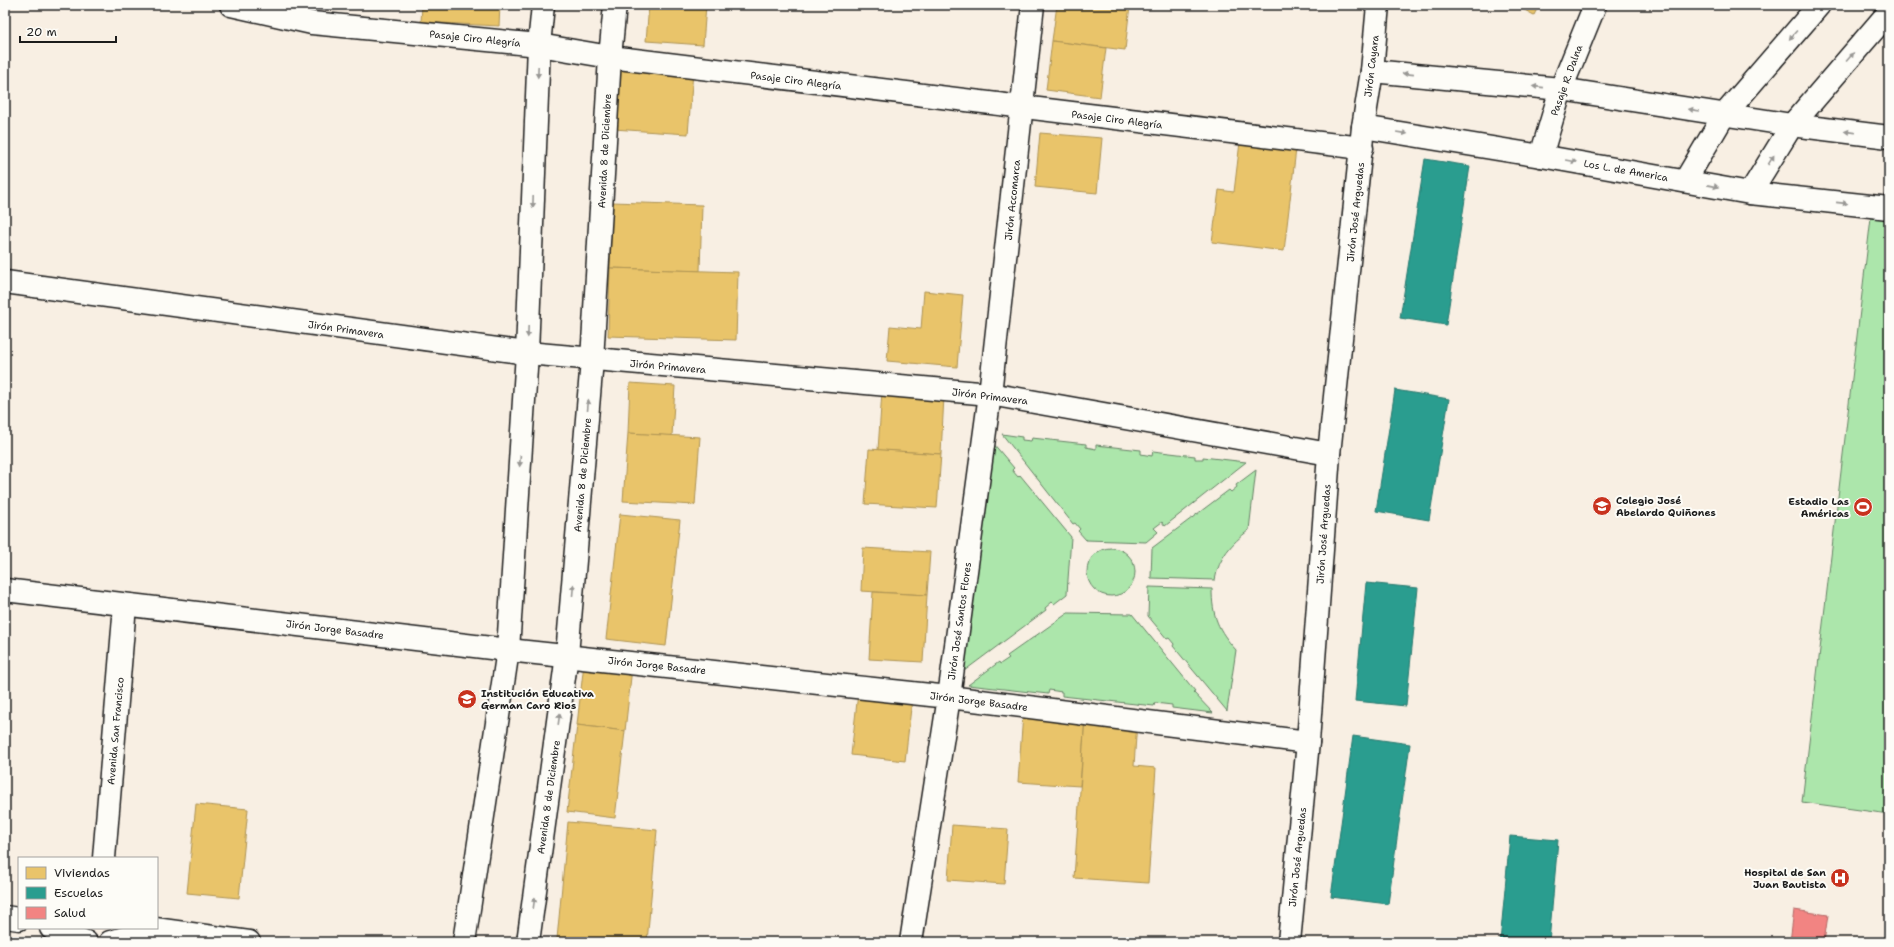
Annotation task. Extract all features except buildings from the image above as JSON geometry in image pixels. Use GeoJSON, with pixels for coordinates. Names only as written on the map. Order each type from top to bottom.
{"type":"FeatureCollection","features":[{"type":"Feature","properties":{"kind":"street","name":"Pasaje Ciro Alegría"},"geometry":{"type":"LineString","coordinates":[[231,5],[312,23],[539,45],[610,58],[1022,108],[1362,138]]}},
{"type":"Feature","properties":{"kind":"street"},"geometry":{"type":"LineString","coordinates":[[464,942],[508,650],[528,353],[539,45],[543,5]]}},
{"type":"Feature","properties":{"kind":"street","name":"Avenida 8 de Diciembre"},"geometry":{"type":"LineString","coordinates":[[528,942],[567,655],[592,360],[610,58],[615,5]]}},
{"type":"Feature","properties":{"kind":"street","name":"Jirón Accomarca"},"geometry":{"type":"LineString","coordinates":[[990,394],[1033,5]]}},
{"type":"Feature","properties":{"kind":"street","name":"Jirón Cayara"},"geometry":{"type":"LineString","coordinates":[[1362,138],[1372,71],[1378,5]]}},
{"type":"Feature","properties":{"kind":"street","name":"Pasaje R. Dalna"},"geometry":{"type":"LineString","coordinates":[[1541,156],[1561,89],[1595,5]]}},
{"type":"Feature","properties":{"kind":"street"},"geometry":{"type":"LineString","coordinates":[[1685,181],[1724,115],[1818,5]]}},
{"type":"Feature","properties":{"kind":"street"},"geometry":{"type":"LineString","coordinates":[[1750,193],[1792,125],[1889,12]]}},
{"type":"Feature","properties":{"kind":"street"},"geometry":{"type":"LineString","coordinates":[[1372,71],[1561,89],[1792,125],[1889,137]]}},
{"type":"Feature","properties":{"kind":"street","name":"Los L. de America"},"geometry":{"type":"LineString","coordinates":[[1362,138],[1541,156],[1750,193],[1889,208]]}},
{"type":"Feature","properties":{"kind":"street","name":"Jirón José Arguedas"},"geometry":{"type":"LineString","coordinates":[[1289,942],[1308,742],[1329,454],[1362,138]]}},
{"type":"Feature","properties":{"kind":"street","name":"Jirón Primavera"},"geometry":{"type":"LineString","coordinates":[[5,282],[528,353],[592,360],[990,394],[1329,454]]}},
{"type":"Feature","properties":{"kind":"street","name":"Jirón José Santos Flores"},"geometry":{"type":"LineString","coordinates":[[911,942],[949,697],[990,394]]}},
{"type":"Feature","properties":{"kind":"street","name":"Jirón Jorge Basadre"},"geometry":{"type":"LineString","coordinates":[[5,590],[508,650],[567,655],[949,697],[1308,742]]}},
{"type":"Feature","properties":{"kind":"street","name":"Avenida San Francisco"},"geometry":{"type":"LineString","coordinates":[[104,857],[125,604]]}},
{"type":"Feature","properties":{"kind":"street"},"geometry":{"type":"LineString","coordinates":[[5,916],[18,919]]}},
{"type":"Feature","properties":{"kind":"street"},"geometry":{"type":"LineString","coordinates":[[54,929],[86,942]]}},
{"type":"Feature","properties":{"kind":"street"},"geometry":{"type":"LineString","coordinates":[[96,942],[98,929]]}},
{"type":"Feature","properties":{"kind":"street"},"geometry":{"type":"LineString","coordinates":[[110,942],[155,929],[249,942]]}},
{"type":"Feature","properties":{"kind":"green space","name":"Estadio Las Américas"},"geometry":{"type":"Polygon","coordinates":[[[1872,209],[1889,211],[1889,814],[1802,802],[1872,209]]]}},
{"type":"Feature","properties":{"kind":"green space"},"geometry":{"type":"Polygon","coordinates":[[[1002,434],[1022,437],[1022,440],[1031,441],[1032,438],[1086,444],[1086,447],[1096,449],[1096,445],[1141,450],[1141,454],[1152,456],[1153,451],[1195,456],[1195,459],[1203,459],[1203,457],[1246,462],[1165,526],[1162,522],[1154,528],[1158,532],[1146,542],[1086,540],[1078,531],[1080,529],[1075,523],[1073,524],[1002,434]]]}},
{"type":"Feature","properties":{"kind":"green space"},"geometry":{"type":"Polygon","coordinates":[[[987,436],[1014,468],[1012,470],[1018,477],[1020,475],[1071,537],[1067,594],[1054,604],[1052,602],[1045,608],[1046,610],[960,674],[987,436]]]}},
{"type":"Feature","properties":{"kind":"green space"},"geometry":{"type":"Polygon","coordinates":[[[1256,470],[1249,530],[1231,546],[1219,564],[1215,580],[1151,578],[1152,548],[1229,490],[1231,492],[1237,487],[1236,485],[1256,470]]]}},
{"type":"Feature","properties":{"kind":"green space"},"geometry":{"type":"Polygon","coordinates":[[[1106,548],[1116,548],[1128,555],[1135,567],[1135,577],[1128,589],[1116,596],[1106,596],[1098,592],[1091,585],[1087,577],[1087,567],[1091,559],[1098,552],[1106,548]]]}},
{"type":"Feature","properties":{"kind":"green space"},"geometry":{"type":"Polygon","coordinates":[[[1149,587],[1212,589],[1213,607],[1217,622],[1220,629],[1236,650],[1227,711],[1173,646],[1174,644],[1169,638],[1167,639],[1148,616],[1149,587]]]}},
{"type":"Feature","properties":{"kind":"green space"},"geometry":{"type":"Polygon","coordinates":[[[1068,613],[1132,614],[1195,691],[1193,692],[1213,713],[1172,708],[1172,705],[1155,703],[1154,706],[1062,696],[1062,692],[1049,690],[1048,694],[968,685],[999,662],[1000,664],[1009,658],[1007,656],[1068,613]]]}},
{"type":"Feature","properties":{"kind":"place","name":"Colegio José Abelardo Quiñones"},"geometry":{"type":"Point","coordinates":[1602,506]}},
{"type":"Feature","properties":{"kind":"place","name":"Estadio Las Américas"},"geometry":{"type":"Point","coordinates":[1863,507]}},
{"type":"Feature","properties":{"kind":"place","name":"Institución Educativa German Caro Rios"},"geometry":{"type":"Point","coordinates":[467,699]}},
{"type":"Feature","properties":{"kind":"place","name":"Hospital de San Juan Bautista"},"geometry":{"type":"Point","coordinates":[1840,878]}}]}
